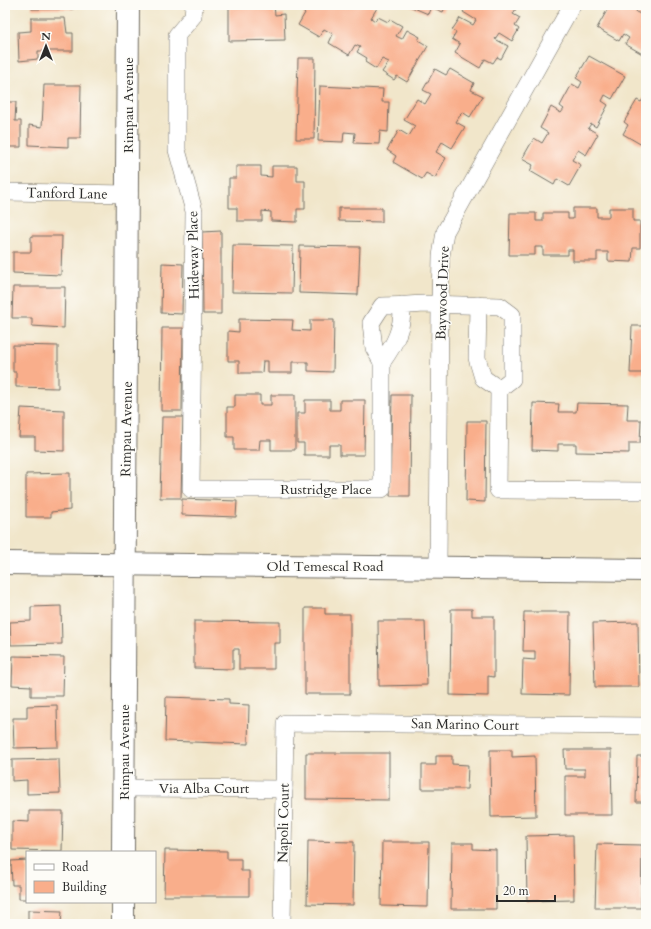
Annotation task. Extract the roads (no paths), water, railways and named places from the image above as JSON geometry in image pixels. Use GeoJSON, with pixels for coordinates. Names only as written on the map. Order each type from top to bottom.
{"type":"FeatureCollection","features":[{"type":"Feature","properties":{"kind":"main road","name":"Rimpau Avenue"},"geometry":{"type":"LineString","coordinates":[[123,851],[128,5]]}},
{"type":"Feature","properties":{"kind":"main road","name":"Old Temescal Road"},"geometry":{"type":"LineString","coordinates":[[5,563],[646,570]]}},
{"type":"Feature","properties":{"kind":"main road"},"geometry":{"type":"LineString","coordinates":[[123,903],[123,924]]}},
{"type":"Feature","properties":{"kind":"street","name":"Hideway Place"},"geometry":{"type":"LineString","coordinates":[[191,489],[194,211],[177,150],[177,35],[192,16],[194,5]]}},
{"type":"Feature","properties":{"kind":"street","name":"Baywood Drive"},"geometry":{"type":"LineString","coordinates":[[438,567],[441,256],[445,232],[572,5]]}},
{"type":"Feature","properties":{"kind":"street","name":"Tanford Lane"},"geometry":{"type":"LineString","coordinates":[[5,192],[128,194]]}},
{"type":"Feature","properties":{"kind":"street","name":"Rustridge Place"},"geometry":{"type":"LineString","coordinates":[[191,489],[382,489],[382,362],[374,348],[371,323],[382,306],[440,304],[500,306],[512,315],[512,379],[499,389]]}},
{"type":"Feature","properties":{"kind":"street"},"geometry":{"type":"LineString","coordinates":[[382,362],[399,334],[403,317],[402,305]]}},
{"type":"Feature","properties":{"kind":"street"},"geometry":{"type":"LineString","coordinates":[[478,305],[477,358],[483,378],[499,389],[498,490],[646,491]]}},
{"type":"Feature","properties":{"kind":"street","name":"San Marino Court"},"geometry":{"type":"LineString","coordinates":[[284,723],[646,726]]}},
{"type":"Feature","properties":{"kind":"street","name":"Napoli Court"},"geometry":{"type":"LineString","coordinates":[[282,924],[284,723]]}},
{"type":"Feature","properties":{"kind":"street","name":"Via Alba Court"},"geometry":{"type":"LineString","coordinates":[[124,788],[284,789]]}}]}
